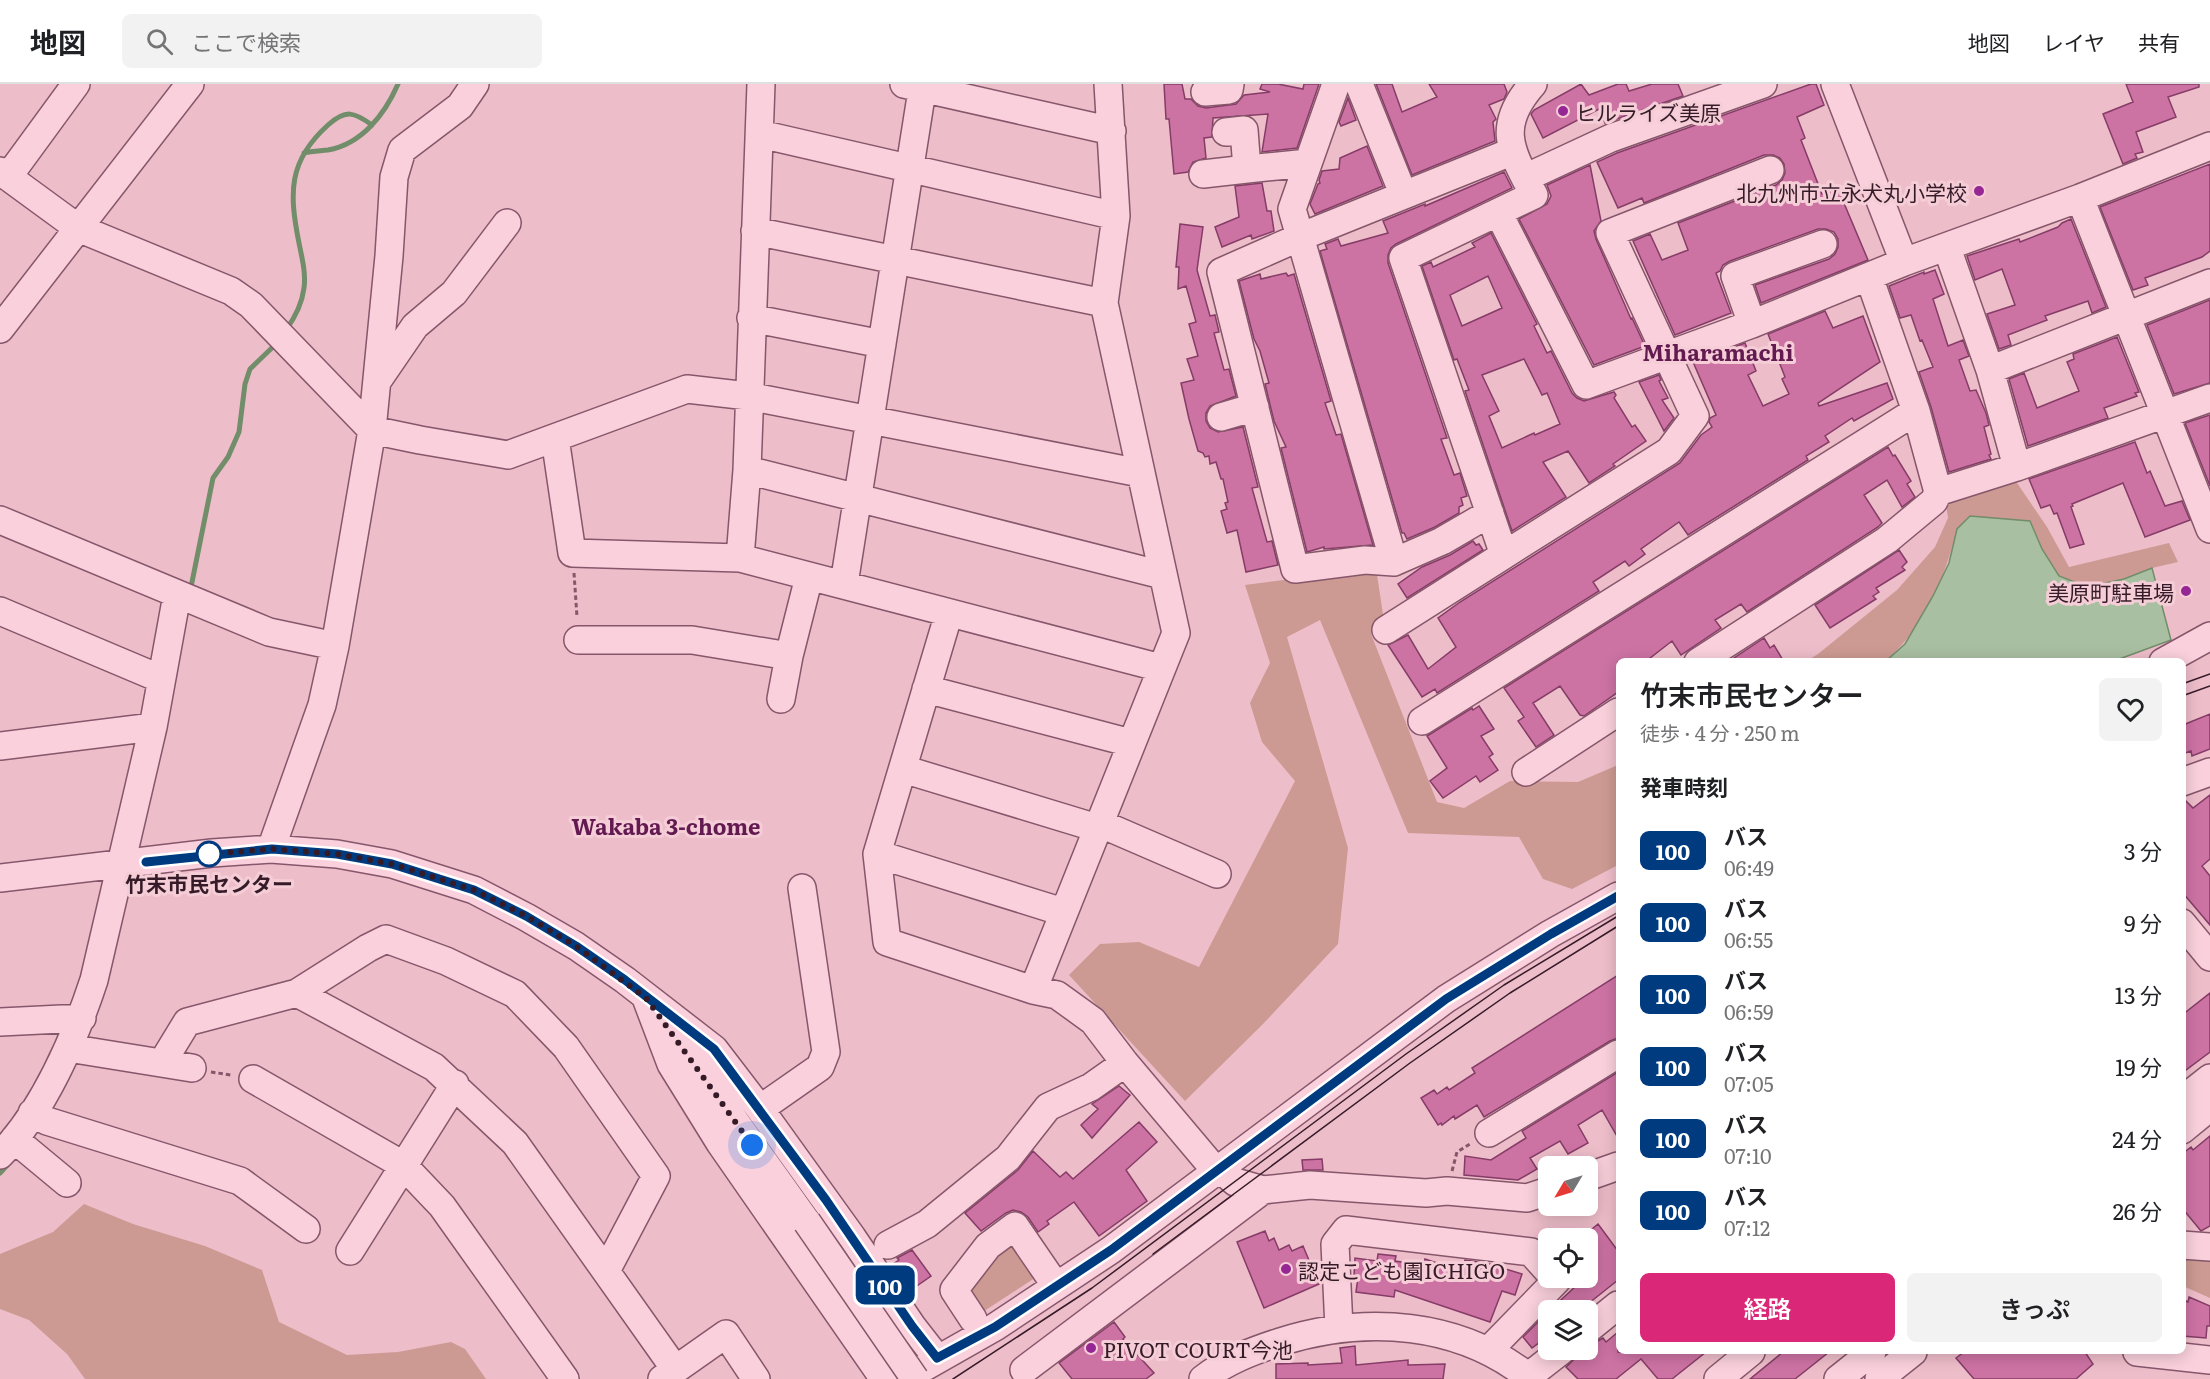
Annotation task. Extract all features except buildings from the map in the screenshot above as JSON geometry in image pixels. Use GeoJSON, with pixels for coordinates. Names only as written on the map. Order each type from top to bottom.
{"type":"FeatureCollection","features":[{"type":"Feature","properties":{"kind":"street"},"geometry":{"type":"LineString","coordinates":[[76,84],[4,174],[78,228],[231,291],[251,305],[372,430],[508,455],[687,388],[748,396],[1140,473]]}},
{"type":"Feature","properties":{"kind":"street"},"geometry":{"type":"LineString","coordinates":[[0,329],[10,295],[78,228],[190,84]]}},
{"type":"Feature","properties":{"kind":"street"},"geometry":{"type":"LineString","coordinates":[[272,849],[322,705],[335,646],[372,430],[389,256],[394,177],[402,150],[460,106],[475,84]]}},
{"type":"Feature","properties":{"kind":"street"},"geometry":{"type":"LineString","coordinates":[[740,558],[747,470],[761,84]]}},
{"type":"Feature","properties":{"kind":"street"},"geometry":{"type":"LineString","coordinates":[[1033,990],[1176,633],[1104,303],[1116,216],[1108,84]]}},
{"type":"Feature","properties":{"kind":"street"},"geometry":{"type":"LineString","coordinates":[[1336,84],[1292,209],[1394,562]]}},
{"type":"Feature","properties":{"kind":"street"},"geometry":{"type":"LineString","coordinates":[[1359,84],[1398,181]]}},
{"type":"Feature","properties":{"kind":"street"},"geometry":{"type":"LineString","coordinates":[[1504,555],[1403,258],[1534,195],[1511,152],[1509,128],[1520,100],[1533,84]]}},
{"type":"Feature","properties":{"kind":"street"},"geometry":{"type":"LineString","coordinates":[[1525,178],[1611,138],[1763,84]]}},
{"type":"Feature","properties":{"kind":"street"},"geometry":{"type":"LineString","coordinates":[[1835,84],[1904,262]]}},
{"type":"Feature","properties":{"kind":"street"},"geometry":{"type":"LineString","coordinates":[[844,584],[911,168],[917,85],[1112,130]]}},
{"type":"Feature","properties":{"kind":"street"},"geometry":{"type":"LineString","coordinates":[[1226,132],[1244,130],[1246,169]]}},
{"type":"Feature","properties":{"kind":"street"},"geometry":{"type":"LineString","coordinates":[[760,134],[1116,216]]}},
{"type":"Feature","properties":{"kind":"street"},"geometry":{"type":"LineString","coordinates":[[1498,212],[1586,385],[1752,324],[1904,262],[2080,198],[2210,146]]}},
{"type":"Feature","properties":{"kind":"street"},"geometry":{"type":"LineString","coordinates":[[1490,513],[1442,541],[1394,562],[1365,560],[1295,569],[1221,272],[1300,237],[1511,152]]}},
{"type":"Feature","properties":{"kind":"street"},"geometry":{"type":"LineString","coordinates":[[1203,174],[1308,163]]}},
{"type":"Feature","properties":{"kind":"street"},"geometry":{"type":"LineString","coordinates":[[1386,630],[1669,451],[1695,416],[1610,233],[1770,170]]}},
{"type":"Feature","properties":{"kind":"street"},"geometry":{"type":"LineString","coordinates":[[2080,198],[2208,518]]}},
{"type":"Feature","properties":{"kind":"street"},"geometry":{"type":"LineString","coordinates":[[377,381],[415,326],[454,293],[507,224]]}},
{"type":"Feature","properties":{"kind":"street"},"geometry":{"type":"LineString","coordinates":[[755,231],[1104,303]]}},
{"type":"Feature","properties":{"kind":"street"},"geometry":{"type":"LineString","coordinates":[[1752,324],[1735,276],[1823,244]]}},
{"type":"Feature","properties":{"kind":"street"},"geometry":{"type":"LineString","coordinates":[[1947,248],[1990,370],[2017,467]]}},
{"type":"Feature","properties":{"kind":"street"},"geometry":{"type":"LineString","coordinates":[[1704,658],[1887,540],[1934,501],[1938,492],[1916,411],[1869,277]]}},
{"type":"Feature","properties":{"kind":"street"},"geometry":{"type":"LineString","coordinates":[[1990,370],[2210,283]]}},
{"type":"Feature","properties":{"kind":"street"},"geometry":{"type":"LineString","coordinates":[[752,318],[882,344]]}},
{"type":"Feature","properties":{"kind":"street"},"geometry":{"type":"LineString","coordinates":[[1938,492],[2017,467],[2210,398]]}},
{"type":"Feature","properties":{"kind":"street"},"geometry":{"type":"LineString","coordinates":[[1221,417],[1255,407]]}},
{"type":"Feature","properties":{"kind":"street"},"geometry":{"type":"LineString","coordinates":[[1422,721],[1916,411]]}},
{"type":"Feature","properties":{"kind":"street"},"geometry":{"type":"LineString","coordinates":[[555,438],[572,553],[740,558],[1161,668]]}},
{"type":"Feature","properties":{"kind":"street"},"geometry":{"type":"LineString","coordinates":[[747,470],[1162,575]]}},
{"type":"Feature","properties":{"kind":"street"},"geometry":{"type":"LineString","coordinates":[[0,520],[269,632],[335,646]]}},
{"type":"Feature","properties":{"kind":"street"},"geometry":{"type":"LineString","coordinates":[[781,699],[808,577]]}},
{"type":"Feature","properties":{"kind":"street"},"geometry":{"type":"LineString","coordinates":[[67,1184],[14,1149],[40,1117],[80,1050],[82,1018],[103,947],[133,863],[161,679],[187,599]]}},
{"type":"Feature","properties":{"kind":"street"},"geometry":{"type":"LineString","coordinates":[[0,611],[161,679]]}},
{"type":"Feature","properties":{"kind":"street"},"geometry":{"type":"LineString","coordinates":[[949,613],[878,854],[887,942],[1033,990],[1057,995],[1093,1021],[1125,1063],[1216,1171],[1226,1174],[1235,1182],[1263,1190],[1310,1185],[1426,1193],[1447,1191],[1527,1198],[1538,1194]]}},
{"type":"Feature","properties":{"kind":"street"},"geometry":{"type":"LineString","coordinates":[[2170,658],[2210,636]]}},
{"type":"Feature","properties":{"kind":"street"},"geometry":{"type":"LineString","coordinates":[[578,640],[692,640],[789,656]]}},
{"type":"Feature","properties":{"kind":"street"},"geometry":{"type":"LineString","coordinates":[[926,690],[1131,743]]}},
{"type":"Feature","properties":{"kind":"street"},"geometry":{"type":"LineString","coordinates":[[1526,772],[1616,713]]}},
{"type":"Feature","properties":{"kind":"street"},"geometry":{"type":"LineString","coordinates":[[0,746],[153,726]]}},
{"type":"Feature","properties":{"kind":"street"},"geometry":{"type":"LineString","coordinates":[[903,769],[1097,826],[1217,874]]}},
{"type":"Feature","properties":{"kind":"street"},"geometry":{"type":"LineString","coordinates":[[2186,781],[2210,772]]}},
{"type":"Feature","properties":{"kind":"street"},"geometry":{"type":"LineString","coordinates":[[0,878],[272,849],[337,854],[392,864],[474,890],[526,916],[576,946],[714,1049],[760,1109],[855,1241],[912,1326],[937,1358]]}},
{"type":"Feature","properties":{"kind":"street"},"geometry":{"type":"LineString","coordinates":[[878,854],[1063,912]]}},
{"type":"Feature","properties":{"kind":"street"},"geometry":{"type":"LineString","coordinates":[[760,1109],[820,1067],[826,1052],[802,888]]}},
{"type":"Feature","properties":{"kind":"street"},"geometry":{"type":"LineString","coordinates":[[905,1379],[937,1358],[995,1327],[1111,1250],[1446,999],[1616,897]]}},
{"type":"Feature","properties":{"kind":"street"},"geometry":{"type":"LineString","coordinates":[[2186,931],[2210,957]]}},
{"type":"Feature","properties":{"kind":"street"},"geometry":{"type":"LineString","coordinates":[[162,1063],[187,1022],[297,993],[386,939],[446,961],[515,994],[566,1047],[656,1176],[606,1270]]}},
{"type":"Feature","properties":{"kind":"street"},"geometry":{"type":"LineString","coordinates":[[297,993],[434,1066],[515,1143],[606,1270],[668,1374],[726,1334],[756,1379]]}},
{"type":"Feature","properties":{"kind":"street"},"geometry":{"type":"LineString","coordinates":[[646,998],[807,1222],[915,1379]]}},
{"type":"Feature","properties":{"kind":"street"},"geometry":{"type":"LineString","coordinates":[[646,998],[671,1064],[720,1143],[884,1379]]}},
{"type":"Feature","properties":{"kind":"street"},"geometry":{"type":"LineString","coordinates":[[0,1023],[82,1018]]}},
{"type":"Feature","properties":{"kind":"street"},"geometry":{"type":"LineString","coordinates":[[80,1050],[192,1068]]}},
{"type":"Feature","properties":{"kind":"street"},"geometry":{"type":"LineString","coordinates":[[1489,1133],[1616,1055]]}},
{"type":"Feature","properties":{"kind":"street"},"geometry":{"type":"LineString","coordinates":[[888,1245],[927,1224],[1008,1158],[1048,1107],[1091,1087],[1125,1063]]}},
{"type":"Feature","properties":{"kind":"street"},"geometry":{"type":"LineString","coordinates":[[2186,1097],[2210,1078]]}},
{"type":"Feature","properties":{"kind":"street"},"geometry":{"type":"LineString","coordinates":[[254,1080],[403,1165],[442,1206],[565,1379]]}},
{"type":"Feature","properties":{"kind":"street"},"geometry":{"type":"LineString","coordinates":[[350,1251],[455,1084]]}},
{"type":"Feature","properties":{"kind":"street"},"geometry":{"type":"LineString","coordinates":[[2186,1127],[2210,1107]]}},
{"type":"Feature","properties":{"kind":"street"},"geometry":{"type":"LineString","coordinates":[[40,1117],[240,1181],[306,1229]]}},
{"type":"Feature","properties":{"kind":"street"},"geometry":{"type":"LineString","coordinates":[[1598,1173],[1616,1167]]}},
{"type":"Feature","properties":{"kind":"street"},"geometry":{"type":"LineString","coordinates":[[1024,1370],[1263,1190]]}},
{"type":"Feature","properties":{"kind":"street"},"geometry":{"type":"LineString","coordinates":[[973,1319],[954,1290],[988,1246],[1015,1226],[1056,1286]]}},
{"type":"Feature","properties":{"kind":"street"},"geometry":{"type":"LineString","coordinates":[[1339,1328],[1335,1244],[1346,1230],[1531,1252],[1538,1260]]}},
{"type":"Feature","properties":{"kind":"street"},"geometry":{"type":"LineString","coordinates":[[2186,1245],[2210,1247]]}},
{"type":"Feature","properties":{"kind":"street"},"geometry":{"type":"LineString","coordinates":[[1488,1351],[1549,1288]]}},
{"type":"Feature","properties":{"kind":"street"},"geometry":{"type":"LineString","coordinates":[[1598,1321],[1616,1307]]}},
{"type":"Feature","properties":{"kind":"street"},"geometry":{"type":"LineString","coordinates":[[1203,1379],[1249,1352],[1289,1339],[1339,1328],[1395,1326],[1440,1333],[1488,1351],[1528,1378],[1550,1360]]}},
{"type":"Feature","properties":{"kind":"street"},"geometry":{"type":"LineString","coordinates":[[1718,1379],[1749,1354]]}},
{"type":"Feature","properties":{"kind":"street"},"geometry":{"type":"LineString","coordinates":[[1838,1379],[1869,1354]]}},
{"type":"Feature","properties":{"kind":"street"},"geometry":{"type":"LineString","coordinates":[[1879,1379],[1910,1354]]}},
{"type":"Feature","properties":{"kind":"street"},"geometry":{"type":"LineString","coordinates":[[2154,1354],[2210,1360]]}},
{"type":"Feature","properties":{"kind":"path"},"geometry":{"type":"LineString","coordinates":[[572,553],[578,640]]}},
{"type":"Feature","properties":{"kind":"path"},"geometry":{"type":"LineString","coordinates":[[192,1068],[254,1080]]}},
{"type":"Feature","properties":{"kind":"path"},"geometry":{"type":"LineString","coordinates":[[1447,1191],[1457,1152],[1489,1133]]}},
{"type":"Feature","properties":{"kind":"shaded area"},"geometry":{"type":"Polygon","coordinates":[[[2013,477],[2047,527],[2069,567],[2169,543],[2178,562],[2152,568],[2124,579],[2087,587],[2059,576],[2042,549],[2030,521],[1957,529],[1946,566],[1931,601],[1911,633],[1889,658],[1812,658],[1897,590],[1935,547],[1948,518],[1945,498],[2013,477]]]}},
{"type":"Feature","properties":{"kind":"shaded area"},"geometry":{"type":"Polygon","coordinates":[[[1970,516],[2030,521],[2042,549],[2059,576],[2087,587],[2124,579],[2152,568],[2171,640],[2122,658],[1889,658],[1905,644],[1933,596],[1949,563],[1957,529],[1970,516]]]}},
{"type":"Feature","properties":{"kind":"shaded area"},"geometry":{"type":"Polygon","coordinates":[[[1376,568],[1384,621],[1371,634],[1437,802],[1464,808],[1510,781],[1578,782],[1616,766],[1616,866],[1572,889],[1543,879],[1519,837],[1408,833],[1320,620],[1287,637],[1348,848],[1338,944],[1263,1024],[1185,1101],[1069,975],[1100,944],[1139,942],[1199,967],[1295,781],[1262,742],[1250,703],[1270,663],[1245,585],[1376,568]]]}},
{"type":"Feature","properties":{"kind":"shaded area"},"geometry":{"type":"Polygon","coordinates":[[[84,1204],[133,1224],[205,1246],[262,1270],[279,1322],[347,1355],[398,1352],[451,1342],[465,1349],[486,1379],[85,1379],[67,1354],[29,1320],[0,1309],[0,1254],[53,1232],[84,1204]]]}},
{"type":"Feature","properties":{"kind":"shaded area"},"geometry":{"type":"Polygon","coordinates":[[[1006,1240],[1017,1240],[1041,1274],[978,1315],[961,1292],[1006,1240]]]}},
{"type":"Feature","properties":{"kind":"shaded area"},"geometry":{"type":"Polygon","coordinates":[[[2186,1255],[2210,1258],[2210,1298],[2186,1287],[2186,1255]]]}},
{"type":"Feature","properties":{"kind":"waterway"},"geometry":{"type":"LineString","coordinates":[[304,153],[340,147],[362,134],[379,116],[398,84]]}},
{"type":"Feature","properties":{"kind":"waterway"},"geometry":{"type":"LineString","coordinates":[[286,330],[300,305],[304,282],[293,193],[299,165],[315,138],[340,116],[355,115],[372,125]]}},
{"type":"Feature","properties":{"kind":"waterway"},"geometry":{"type":"LineString","coordinates":[[190,592],[213,478],[228,457],[239,432],[245,384],[250,369],[278,342]]}},
{"type":"Feature","properties":{"kind":"waterway"},"geometry":{"type":"LineString","coordinates":[[0,1173],[11,1161]]}},
{"type":"Feature","properties":{"kind":"tram line"},"geometry":{"type":"LineString","coordinates":[[2186,683],[2210,674]]}},
{"type":"Feature","properties":{"kind":"tram line"},"geometry":{"type":"LineString","coordinates":[[2186,695],[2210,686]]}},
{"type":"Feature","properties":{"kind":"tram line"},"geometry":{"type":"LineString","coordinates":[[953,1379],[1092,1288],[1406,1054],[1504,985],[1616,917]]}},
{"type":"Feature","properties":{"kind":"tram line"},"geometry":{"type":"LineString","coordinates":[[1153,1254],[1410,1063],[1510,993],[1616,927]]}},
{"type":"Feature","properties":{"kind":"bus line","name":"100"},"geometry":{"type":"LineString","coordinates":[[146,862],[272,849],[337,854],[392,864],[474,890],[526,916],[576,946],[625,980],[714,1049],[826,1200],[912,1326],[937,1358],[995,1327],[1111,1250],[1446,999],[1616,897]]}},
{"type":"Feature","properties":{"kind":"place","name":"ヒルライズ美原"},"geometry":{"type":"Point","coordinates":[1563,111]}},
{"type":"Feature","properties":{"kind":"place","name":"北九州市立永犬丸小学校"},"geometry":{"type":"Point","coordinates":[1979,191]}},
{"type":"Feature","properties":{"kind":"place","name":"美原町駐車場"},"geometry":{"type":"Point","coordinates":[2186,591]}},
{"type":"Feature","properties":{"kind":"place","name":"竹末市民センター"},"geometry":{"type":"Point","coordinates":[209,854]}},
{"type":"Feature","properties":{"kind":"place","name":"認定こども園ICHIGO"},"geometry":{"type":"Point","coordinates":[1286,1269]}},
{"type":"Feature","properties":{"kind":"place","name":"PIVOT COURT今池"},"geometry":{"type":"Point","coordinates":[1091,1348]}},
{"type":"Feature","properties":{"kind":"district","name":"Miharamachi"},"geometry":{"type":"Point","coordinates":[1718,351]}},
{"type":"Feature","properties":{"kind":"district","name":"Wakaba 3-chome"},"geometry":{"type":"Point","coordinates":[666,825]}},
{"type":"Feature","properties":{"kind":"route"},"geometry":{"type":"LineString","coordinates":[[209,854],[272,849],[337,854],[392,864],[474,890],[526,916],[576,946],[625,980],[646,998],[752,1145]]}}]}
